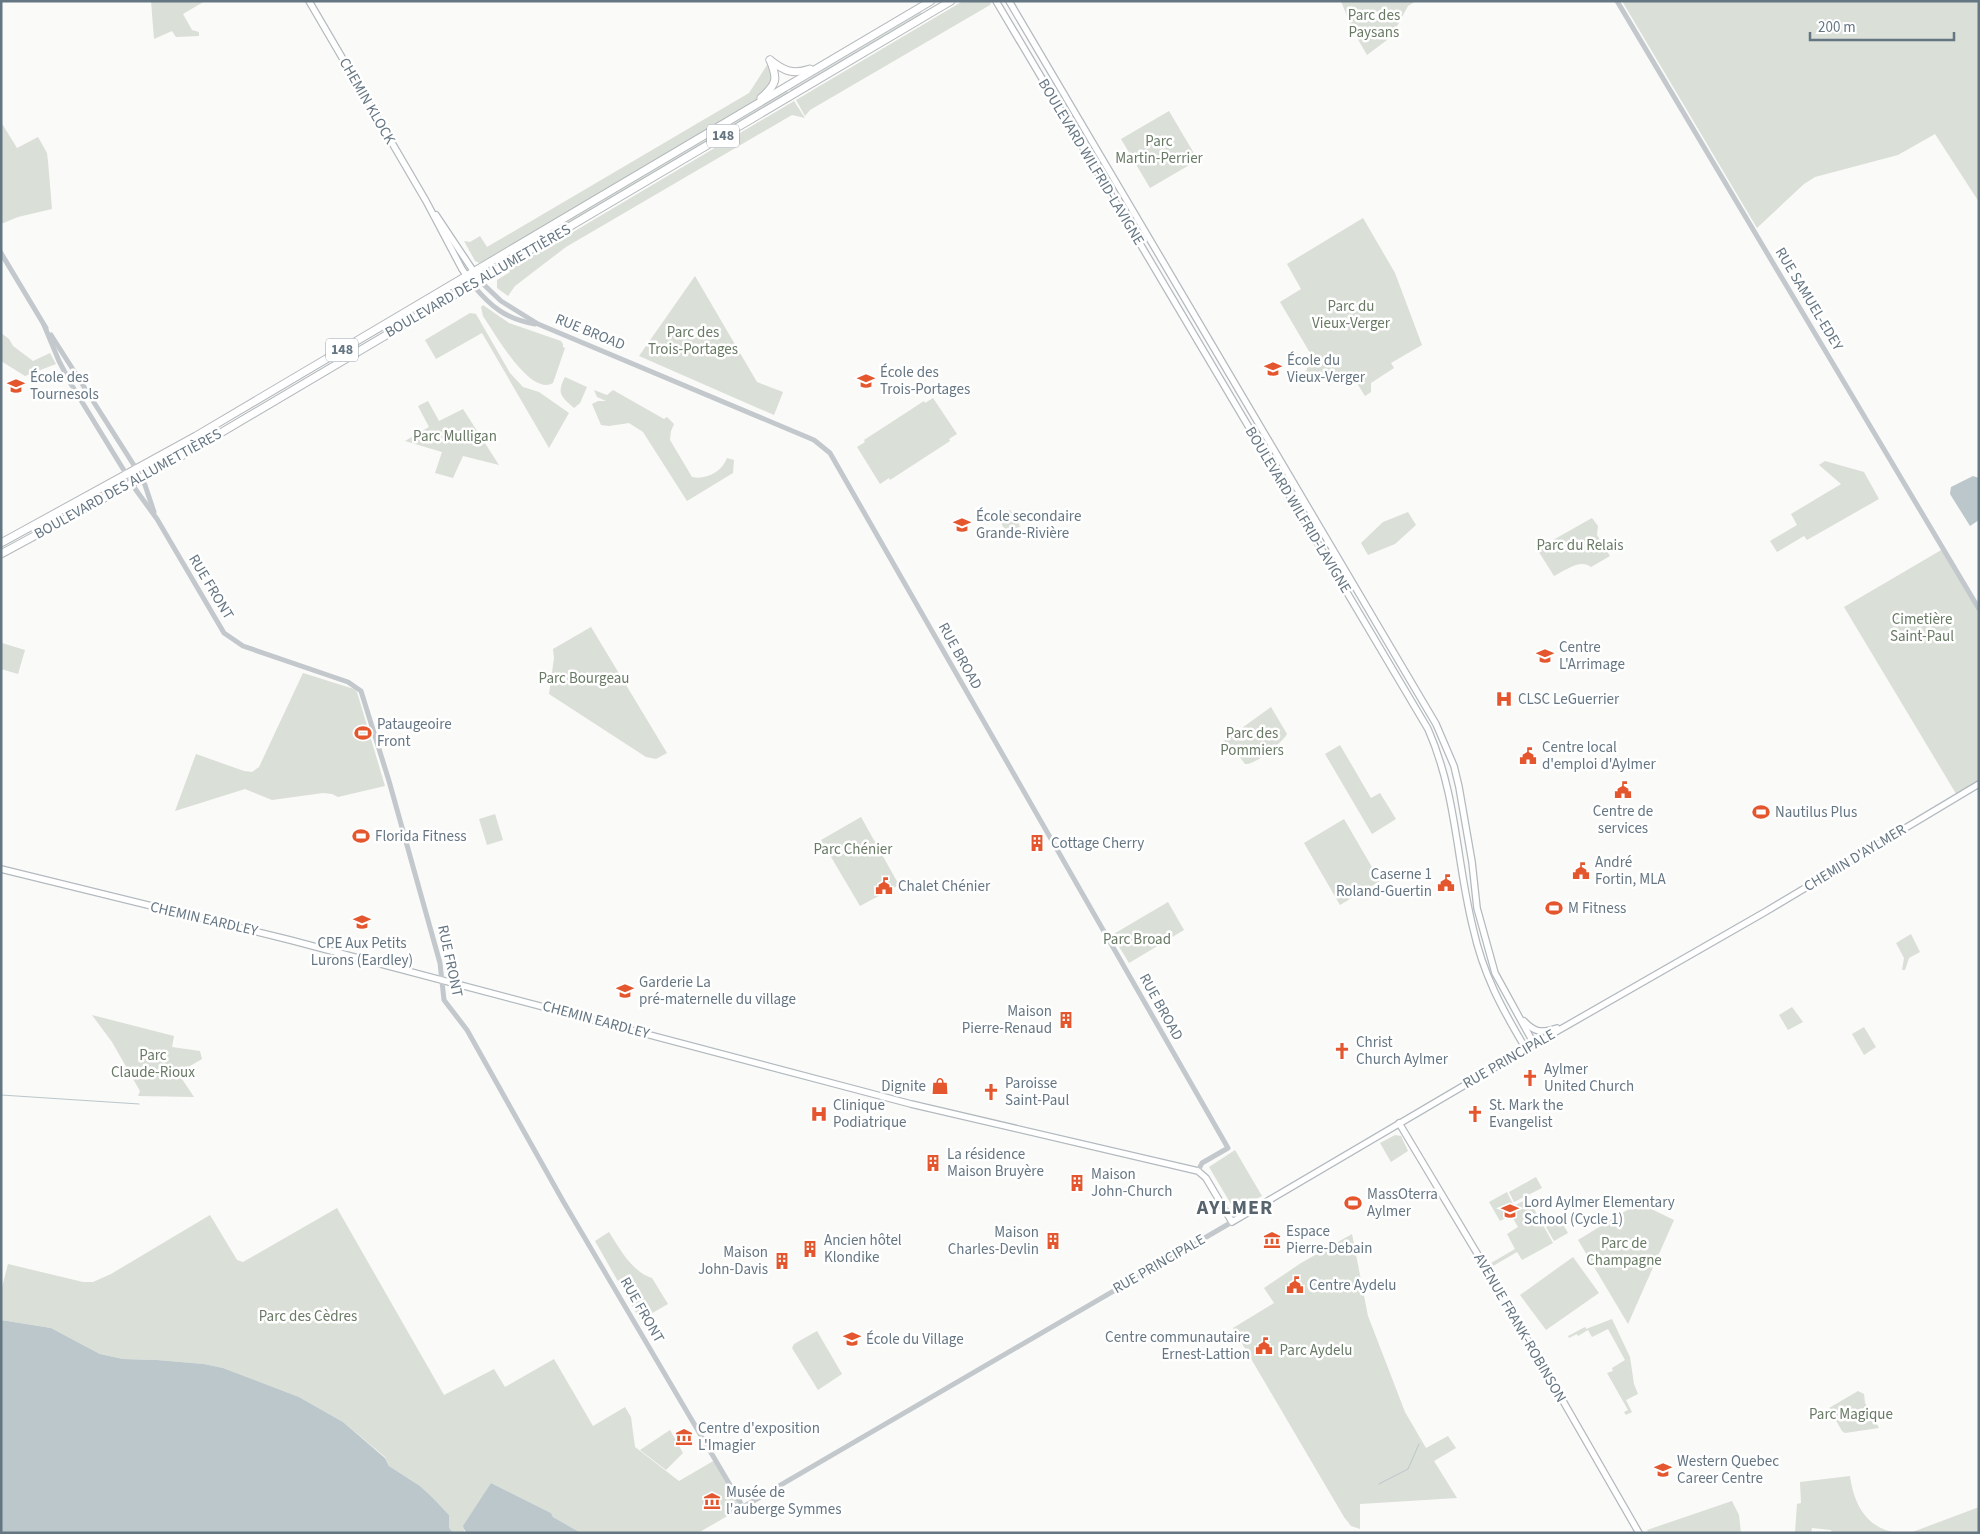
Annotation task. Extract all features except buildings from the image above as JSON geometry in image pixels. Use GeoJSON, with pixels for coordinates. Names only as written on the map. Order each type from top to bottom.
{"type":"FeatureCollection","features":[{"type":"Feature","properties":{"kind":"highway","name":"BOULEVARD DES ALLUMETTIÈRES"},"geometry":{"type":"LineString","coordinates":[[1,543],[137,470],[932,1]]}},
{"type":"Feature","properties":{"kind":"highway","name":"BOULEVARD DES ALLUMETTIÈRES"},"geometry":{"type":"LineString","coordinates":[[1,554],[180,457],[951,1]]}},
{"type":"Feature","properties":{"kind":"highway"},"geometry":{"type":"LineString","coordinates":[[741,114],[762,98],[773,86],[776,78],[770,60],[785,71],[793,73],[829,62]]}},
{"type":"Feature","properties":{"kind":"main road","name":"CHEMIN KLOCK"},"geometry":{"type":"LineString","coordinates":[[308,1],[426,201],[446,228],[476,283]]}},
{"type":"Feature","properties":{"kind":"main road","name":"BOULEVARD WILFRID-LAVIGNE"},"geometry":{"type":"LineString","coordinates":[[996,1],[1428,729],[1441,763],[1451,799],[1469,909],[1481,959],[1496,996],[1526,1049]]}},
{"type":"Feature","properties":{"kind":"main road","name":"BOULEVARD WILFRID-LAVIGNE"},"geometry":{"type":"LineString","coordinates":[[1009,1],[1436,724],[1454,766],[1462,798],[1479,917],[1495,974],[1534,1044]]}},
{"type":"Feature","properties":{"kind":"main road","name":"CHEMIN D'AYLMER"},"geometry":{"type":"LineString","coordinates":[[1732,932],[1979,784]]}},
{"type":"Feature","properties":{"kind":"main road","name":"CHEMIN EARDLEY"},"geometry":{"type":"LineString","coordinates":[[1,869],[290,940],[911,1104],[1195,1171]]}},
{"type":"Feature","properties":{"kind":"main road","name":"RUE PRINCIPALE"},"geometry":{"type":"LineString","coordinates":[[1232,1222],[1534,1044],[1732,932]]}},
{"type":"Feature","properties":{"kind":"main road"},"geometry":{"type":"LineString","coordinates":[[1516,1012],[1536,1032],[1547,1031],[1573,1022]]}},
{"type":"Feature","properties":{"kind":"main road","name":"AVENUE FRANK-ROBINSON"},"geometry":{"type":"LineString","coordinates":[[1399,1123],[1502,1295],[1640,1533]]}},
{"type":"Feature","properties":{"kind":"main road"},"geometry":{"type":"LineString","coordinates":[[1195,1171],[1206,1178],[1232,1222]]}},
{"type":"Feature","properties":{"kind":"street","name":"RUE SAMUEL-EDEY"},"geometry":{"type":"LineString","coordinates":[[1617,1],[1979,609]]}},
{"type":"Feature","properties":{"kind":"street","name":"RUE FRONT"},"geometry":{"type":"LineString","coordinates":[[1,253],[44,325],[137,470],[157,520]]}},
{"type":"Feature","properties":{"kind":"street","name":"RUE BROAD"},"geometry":{"type":"LineString","coordinates":[[476,283],[487,302],[506,315],[520,321],[538,324]]}},
{"type":"Feature","properties":{"kind":"street","name":"RUE BROAD"},"geometry":{"type":"LineString","coordinates":[[476,283],[538,324],[814,440],[830,453],[1228,1148],[1202,1163],[1195,1171]]}},
{"type":"Feature","properties":{"kind":"street","name":"RUE FRONT"},"geometry":{"type":"LineString","coordinates":[[44,325],[71,384],[157,520],[220,628],[229,637],[243,646],[349,682],[361,691],[433,936],[440,963],[442,996],[446,1005],[467,1030],[563,1201],[743,1507]]}},
{"type":"Feature","properties":{"kind":"street","name":"RUE PRINCIPALE"},"geometry":{"type":"LineString","coordinates":[[743,1507],[1232,1222]]}},
{"type":"Feature","properties":{"kind":"green space"},"geometry":{"type":"Polygon","coordinates":[[[151,1],[205,1],[183,14],[192,30],[199,32],[199,36],[176,37],[172,31],[154,39],[151,1]]]}},
{"type":"Feature","properties":{"kind":"green space"},"geometry":{"type":"Polygon","coordinates":[[[963,1],[992,1],[990,5],[810,110],[805,116],[796,100],[963,1]]]}},
{"type":"Feature","properties":{"kind":"green space","name":"Parc des Paysans"},"geometry":{"type":"Polygon","coordinates":[[[1341,1],[1416,1],[1408,6],[1391,37],[1367,55],[1352,29],[1341,1]]]}},
{"type":"Feature","properties":{"kind":"green space"},"geometry":{"type":"Polygon","coordinates":[[[1622,1],[1979,1],[1979,202],[1935,134],[1898,155],[1815,177],[1804,184],[1757,228],[1622,1]]]}},
{"type":"Feature","properties":{"kind":"green space"},"geometry":{"type":"Polygon","coordinates":[[[921,12],[922,14],[792,93],[790,90],[921,12]]]}},
{"type":"Feature","properties":{"kind":"green space"},"geometry":{"type":"Polygon","coordinates":[[[769,62],[775,78],[764,95],[756,101],[491,258],[479,263],[475,261],[464,241],[470,242],[480,236],[487,247],[749,93],[769,62]]]}},
{"type":"Feature","properties":{"kind":"green space"},"geometry":{"type":"Polygon","coordinates":[[[787,91],[789,94],[540,242],[539,240],[570,219],[787,91]]]}},
{"type":"Feature","properties":{"kind":"green space"},"geometry":{"type":"Polygon","coordinates":[[[794,101],[805,118],[792,115],[566,247],[515,286],[508,296],[497,288],[497,280],[510,272],[509,270],[794,101]]]}},
{"type":"Feature","properties":{"kind":"green space","name":"Parc Martin-Perrier"},"geometry":{"type":"Polygon","coordinates":[[[1169,111],[1198,160],[1150,188],[1121,139],[1169,111]]]}},
{"type":"Feature","properties":{"kind":"green space"},"geometry":{"type":"Polygon","coordinates":[[[1,122],[17,148],[38,137],[47,153],[52,209],[18,217],[1,224],[1,122]]]}},
{"type":"Feature","properties":{"kind":"green space","name":"Parc du Vieux-Verger"},"geometry":{"type":"Polygon","coordinates":[[[1363,218],[1395,273],[1422,345],[1391,363],[1394,368],[1371,383],[1371,392],[1365,396],[1350,372],[1329,385],[1323,375],[1317,380],[1308,377],[1306,373],[1307,368],[1316,363],[1280,302],[1301,289],[1287,264],[1363,218]]]}},
{"type":"Feature","properties":{"kind":"green space","name":"Parc des Trois-Portages"},"geometry":{"type":"Polygon","coordinates":[[[695,276],[757,382],[783,392],[774,415],[639,356],[695,276]]]}},
{"type":"Feature","properties":{"kind":"green space"},"geometry":{"type":"Polygon","coordinates":[[[483,305],[509,323],[561,341],[565,348],[553,383],[544,385],[534,381],[514,361],[483,316],[481,307],[483,305]]]}},
{"type":"Feature","properties":{"kind":"green space"},"geometry":{"type":"Polygon","coordinates":[[[470,313],[476,314],[510,373],[523,387],[539,392],[569,413],[549,448],[482,333],[436,359],[425,340],[470,313]]]}},
{"type":"Feature","properties":{"kind":"green space"},"geometry":{"type":"Polygon","coordinates":[[[1,333],[9,339],[13,346],[33,361],[50,353],[56,364],[25,376],[1,361],[1,333]]]}},
{"type":"Feature","properties":{"kind":"green space"},"geometry":{"type":"Polygon","coordinates":[[[565,377],[587,387],[580,403],[574,408],[562,395],[561,387],[565,377]]]}},
{"type":"Feature","properties":{"kind":"green space"},"geometry":{"type":"Polygon","coordinates":[[[594,390],[607,395],[613,390],[664,419],[667,417],[674,424],[670,440],[692,477],[697,478],[713,474],[725,463],[727,458],[734,460],[733,473],[687,501],[643,432],[629,423],[609,426],[601,425],[592,404],[598,401],[606,401],[597,397],[594,390]]]}},
{"type":"Feature","properties":{"kind":"green space"},"geometry":{"type":"Polygon","coordinates":[[[933,398],[957,434],[949,439],[950,441],[890,480],[889,478],[880,484],[857,447],[865,442],[864,440],[924,401],[925,403],[933,398]]]}},
{"type":"Feature","properties":{"kind":"green space","name":"Parc Mulligan"},"geometry":{"type":"Polygon","coordinates":[[[428,401],[439,421],[463,409],[499,465],[463,456],[453,478],[435,473],[442,452],[405,441],[429,427],[418,406],[428,401]]]}},
{"type":"Feature","properties":{"kind":"green space"},"geometry":{"type":"Polygon","coordinates":[[[1825,461],[1864,472],[1879,499],[1807,540],[1804,536],[1777,552],[1770,541],[1797,525],[1791,514],[1841,484],[1819,465],[1825,461]]]}},
{"type":"Feature","properties":{"kind":"green space"},"geometry":{"type":"Polygon","coordinates":[[[1010,510],[1012,513],[1017,511],[1022,520],[1018,522],[1020,527],[1011,531],[1009,528],[1005,530],[1000,521],[1004,518],[1002,514],[1010,510]]]}},
{"type":"Feature","properties":{"kind":"green space"},"geometry":{"type":"Polygon","coordinates":[[[1408,512],[1416,525],[1395,544],[1368,555],[1361,543],[1383,522],[1408,512]]]}},
{"type":"Feature","properties":{"kind":"green space","name":"Parc du Relais"},"geometry":{"type":"Polygon","coordinates":[[[1592,518],[1598,526],[1597,535],[1610,556],[1591,567],[1582,564],[1554,576],[1537,549],[1592,518]]]}},
{"type":"Feature","properties":{"kind":"green space","name":"Cimetière Saint-Paul"},"geometry":{"type":"Polygon","coordinates":[[[1943,549],[1979,609],[1979,784],[1958,797],[1844,607],[1943,549]]]}},
{"type":"Feature","properties":{"kind":"green space","name":"Parc Bourgeau"},"geometry":{"type":"Polygon","coordinates":[[[591,627],[667,753],[656,759],[646,757],[549,694],[554,658],[553,649],[591,627]]]}},
{"type":"Feature","properties":{"kind":"green space"},"geometry":{"type":"Polygon","coordinates":[[[2,643],[25,650],[18,674],[1,669],[2,643]]]}},
{"type":"Feature","properties":{"kind":"green space"},"geometry":{"type":"Polygon","coordinates":[[[303,673],[354,689],[357,692],[385,786],[338,797],[323,793],[272,800],[245,789],[175,811],[196,754],[244,771],[252,772],[259,767],[303,673]]]}},
{"type":"Feature","properties":{"kind":"green space","name":"Parc des Pommiers"},"geometry":{"type":"Polygon","coordinates":[[[1271,707],[1287,734],[1268,753],[1249,764],[1245,764],[1232,747],[1221,743],[1271,707]]]}},
{"type":"Feature","properties":{"kind":"green space"},"geometry":{"type":"Polygon","coordinates":[[[1340,745],[1371,798],[1380,793],[1396,819],[1372,834],[1325,754],[1340,745]]]}},
{"type":"Feature","properties":{"kind":"green space"},"geometry":{"type":"Polygon","coordinates":[[[495,814],[503,840],[487,845],[479,819],[495,814]]]}},
{"type":"Feature","properties":{"kind":"green space","name":"Parc Chénier"},"geometry":{"type":"Polygon","coordinates":[[[861,817],[899,885],[860,906],[821,840],[861,817]]]}},
{"type":"Feature","properties":{"kind":"green space"},"geometry":{"type":"Polygon","coordinates":[[[1344,819],[1380,881],[1340,905],[1304,843],[1344,819]]]}},
{"type":"Feature","properties":{"kind":"green space","name":"Parc Broad"},"geometry":{"type":"Polygon","coordinates":[[[1168,902],[1184,930],[1129,963],[1112,935],[1168,902]]]}},
{"type":"Feature","properties":{"kind":"green space"},"geometry":{"type":"Polygon","coordinates":[[[1911,934],[1920,952],[1909,958],[1905,970],[1902,970],[1904,958],[1896,943],[1911,934]]]}},
{"type":"Feature","properties":{"kind":"green space"},"geometry":{"type":"Polygon","coordinates":[[[1792,1007],[1803,1022],[1788,1030],[1779,1015],[1792,1007]]]}},
{"type":"Feature","properties":{"kind":"green space","name":"Parc Claude-Rioux"},"geometry":{"type":"Polygon","coordinates":[[[92,1015],[174,1036],[172,1047],[200,1051],[202,1059],[178,1073],[194,1097],[138,1096],[140,1091],[112,1042],[92,1015]]]}},
{"type":"Feature","properties":{"kind":"green space"},"geometry":{"type":"Polygon","coordinates":[[[1864,1027],[1876,1047],[1864,1055],[1852,1034],[1864,1027]]]}},
{"type":"Feature","properties":{"kind":"green space"},"geometry":{"type":"Polygon","coordinates":[[[1395,1135],[1401,1136],[1408,1151],[1391,1162],[1380,1143],[1395,1135]]]}},
{"type":"Feature","properties":{"kind":"green space"},"geometry":{"type":"Polygon","coordinates":[[[1235,1150],[1262,1196],[1235,1211],[1209,1167],[1235,1150]]]}},
{"type":"Feature","properties":{"kind":"green space"},"geometry":{"type":"Polygon","coordinates":[[[1536,1177],[1542,1188],[1514,1202],[1509,1192],[1536,1177]]]}},
{"type":"Feature","properties":{"kind":"green space"},"geometry":{"type":"Polygon","coordinates":[[[1507,1192],[1514,1206],[1528,1198],[1553,1243],[1522,1260],[1517,1252],[1493,1266],[1491,1263],[1515,1249],[1507,1234],[1518,1227],[1511,1215],[1500,1221],[1489,1202],[1507,1192]]]}},
{"type":"Feature","properties":{"kind":"green space","name":"Parc de Champagne"},"geometry":{"type":"Polygon","coordinates":[[[1637,1204],[1674,1220],[1628,1324],[1578,1240],[1637,1204]]]}},
{"type":"Feature","properties":{"kind":"green space","name":"Parc des Cèdres"},"geometry":{"type":"Polygon","coordinates":[[[337,1208],[444,1395],[494,1369],[505,1387],[554,1359],[593,1426],[625,1407],[631,1417],[635,1447],[679,1481],[715,1460],[743,1507],[698,1533],[581,1533],[553,1517],[551,1513],[491,1483],[464,1531],[466,1533],[453,1533],[449,1529],[449,1515],[420,1486],[389,1466],[385,1457],[343,1422],[299,1397],[223,1368],[204,1364],[123,1359],[100,1354],[51,1328],[1,1320],[1,1291],[8,1264],[83,1282],[93,1282],[111,1274],[210,1215],[237,1260],[243,1262],[337,1208]]]}},
{"type":"Feature","properties":{"kind":"green space"},"geometry":{"type":"Polygon","coordinates":[[[1560,1219],[1568,1233],[1554,1241],[1546,1227],[1560,1219]]]}},
{"type":"Feature","properties":{"kind":"green space"},"geometry":{"type":"Polygon","coordinates":[[[609,1232],[622,1252],[638,1271],[652,1278],[668,1304],[640,1320],[595,1241],[609,1232]]]}},
{"type":"Feature","properties":{"kind":"green space","name":"Parc Aydelu"},"geometry":{"type":"Polygon","coordinates":[[[1352,1234],[1368,1316],[1405,1412],[1426,1448],[1448,1436],[1456,1448],[1434,1461],[1457,1498],[1360,1504],[1360,1529],[1351,1526],[1344,1517],[1233,1328],[1274,1303],[1264,1288],[1301,1263],[1352,1234]]]}},
{"type":"Feature","properties":{"kind":"green space"},"geometry":{"type":"Polygon","coordinates":[[[1573,1257],[1599,1293],[1546,1330],[1520,1295],[1573,1257]]]}},
{"type":"Feature","properties":{"kind":"green space"},"geometry":{"type":"Polygon","coordinates":[[[1612,1319],[1630,1357],[1634,1384],[1638,1394],[1626,1400],[1632,1412],[1626,1415],[1624,1412],[1628,1410],[1607,1373],[1613,1371],[1612,1368],[1625,1360],[1608,1329],[1592,1337],[1588,1330],[1578,1336],[1577,1334],[1569,1338],[1568,1336],[1585,1327],[1586,1329],[1612,1319]]]}},
{"type":"Feature","properties":{"kind":"green space"},"geometry":{"type":"Polygon","coordinates":[[[817,1331],[842,1374],[818,1390],[792,1348],[794,1344],[817,1331]]]}},
{"type":"Feature","properties":{"kind":"green space","name":"Parc Magique"},"geometry":{"type":"Polygon","coordinates":[[[1858,1391],[1864,1394],[1865,1403],[1879,1428],[1845,1433],[1829,1408],[1858,1391]]]}},
{"type":"Feature","properties":{"kind":"green space"},"geometry":{"type":"Polygon","coordinates":[[[670,1430],[683,1453],[666,1470],[640,1450],[670,1430]]]}},
{"type":"Feature","properties":{"kind":"green space"},"geometry":{"type":"Polygon","coordinates":[[[1850,1476],[1855,1497],[1864,1514],[1878,1526],[1887,1531],[1898,1533],[1832,1533],[1831,1530],[1812,1528],[1811,1533],[1795,1533],[1797,1504],[1801,1503],[1800,1482],[1850,1476]]]}},
{"type":"Feature","properties":{"kind":"green space"},"geometry":{"type":"Polygon","coordinates":[[[1732,1501],[1739,1515],[1741,1533],[1649,1533],[1647,1530],[1732,1501]]]}},
{"type":"Feature","properties":{"kind":"green space"},"geometry":{"type":"Polygon","coordinates":[[[1979,1507],[1979,1533],[1910,1533],[1979,1507]]]}},
{"type":"Feature","properties":{"kind":"shaded area"},"geometry":{"type":"Polygon","coordinates":[[[1973,476],[1979,478],[1979,520],[1970,526],[1950,494],[1951,487],[1973,476]]]}},
{"type":"Feature","properties":{"kind":"shaded area"},"geometry":{"type":"Polygon","coordinates":[[[1,1320],[51,1328],[100,1354],[123,1359],[204,1364],[223,1368],[299,1397],[343,1422],[385,1458],[389,1466],[420,1486],[449,1515],[449,1528],[453,1533],[1,1533],[1,1320]]]}},
{"type":"Feature","properties":{"kind":"shaded area"},"geometry":{"type":"Polygon","coordinates":[[[491,1483],[551,1513],[553,1517],[581,1533],[466,1533],[463,1526],[491,1483]]]}},
{"type":"Feature","properties":{"kind":"waterway"},"geometry":{"type":"LineString","coordinates":[[1,1095],[139,1104]]}},
{"type":"Feature","properties":{"kind":"waterway"},"geometry":{"type":"LineString","coordinates":[[1379,1484],[1408,1469],[1419,1444]]}},
{"type":"Feature","properties":{"kind":"place","name":"École du Vieux-Verger"},"geometry":{"type":"Point","coordinates":[1273,369]}},
{"type":"Feature","properties":{"kind":"place","name":"École des Trois-Portages"},"geometry":{"type":"Point","coordinates":[866,381]}},
{"type":"Feature","properties":{"kind":"place","name":"École des Tournesols"},"geometry":{"type":"Point","coordinates":[16,386]}},
{"type":"Feature","properties":{"kind":"place","name":"École secondaire Grande-Rivière"},"geometry":{"type":"Point","coordinates":[962,525]}},
{"type":"Feature","properties":{"kind":"place","name":"Centre L'Arrimage"},"geometry":{"type":"Point","coordinates":[1545,656]}},
{"type":"Feature","properties":{"kind":"place","name":"CLSC LeGuerrier"},"geometry":{"type":"Point","coordinates":[1504,699]}},
{"type":"Feature","properties":{"kind":"place","name":"Pataugeoire Front"},"geometry":{"type":"Point","coordinates":[363,733]}},
{"type":"Feature","properties":{"kind":"place","name":"Centre local d'emploi d'Aylmer"},"geometry":{"type":"Point","coordinates":[1528,756]}},
{"type":"Feature","properties":{"kind":"place","name":"Centre de services"},"geometry":{"type":"Point","coordinates":[1623,790]}},
{"type":"Feature","properties":{"kind":"place","name":"Nautilus Plus"},"geometry":{"type":"Point","coordinates":[1761,812]}},
{"type":"Feature","properties":{"kind":"place","name":"Florida Fitness"},"geometry":{"type":"Point","coordinates":[361,836]}},
{"type":"Feature","properties":{"kind":"place","name":"Cottage Cherry"},"geometry":{"type":"Point","coordinates":[1037,843]}},
{"type":"Feature","properties":{"kind":"place","name":"André Fortin, MLA"},"geometry":{"type":"Point","coordinates":[1581,871]}},
{"type":"Feature","properties":{"kind":"place","name":"Caserne 1 Roland-Guertin"},"geometry":{"type":"Point","coordinates":[1446,883]}},
{"type":"Feature","properties":{"kind":"place","name":"Chalet Chénier"},"geometry":{"type":"Point","coordinates":[884,886]}},
{"type":"Feature","properties":{"kind":"place","name":"M Fitness"},"geometry":{"type":"Point","coordinates":[1554,908]}},
{"type":"Feature","properties":{"kind":"place","name":"CPE Aux Petits Lurons (Eardley)"},"geometry":{"type":"Point","coordinates":[362,922]}},
{"type":"Feature","properties":{"kind":"place","name":"Garderie La pré-maternelle du village"},"geometry":{"type":"Point","coordinates":[625,991]}},
{"type":"Feature","properties":{"kind":"place","name":"Maison Pierre-Renaud"},"geometry":{"type":"Point","coordinates":[1066,1020]}},
{"type":"Feature","properties":{"kind":"place","name":"Christ Church Aylmer"},"geometry":{"type":"Point","coordinates":[1342,1051]}},
{"type":"Feature","properties":{"kind":"place","name":"Aylmer United Church"},"geometry":{"type":"Point","coordinates":[1530,1078]}},
{"type":"Feature","properties":{"kind":"place","name":"Dignite"},"geometry":{"type":"Point","coordinates":[940,1086]}},
{"type":"Feature","properties":{"kind":"place","name":"Paroisse Saint-Paul"},"geometry":{"type":"Point","coordinates":[991,1092]}},
{"type":"Feature","properties":{"kind":"place","name":"Clinique Podiatrique"},"geometry":{"type":"Point","coordinates":[819,1114]}},
{"type":"Feature","properties":{"kind":"place","name":"St. Mark the Evangelist"},"geometry":{"type":"Point","coordinates":[1475,1114]}},
{"type":"Feature","properties":{"kind":"place","name":"La résidence Maison Bruyère"},"geometry":{"type":"Point","coordinates":[933,1163]}},
{"type":"Feature","properties":{"kind":"place","name":"Maison John-Church"},"geometry":{"type":"Point","coordinates":[1077,1183]}},
{"type":"Feature","properties":{"kind":"place","name":"MassOterra Aylmer"},"geometry":{"type":"Point","coordinates":[1353,1203]}},
{"type":"Feature","properties":{"kind":"place","name":"Lord Aylmer Elementary School (Cycle 1)"},"geometry":{"type":"Point","coordinates":[1510,1211]}},
{"type":"Feature","properties":{"kind":"place","name":"Espace Pierre-Debain"},"geometry":{"type":"Point","coordinates":[1272,1240]}},
{"type":"Feature","properties":{"kind":"place","name":"Maison Charles-Devlin"},"geometry":{"type":"Point","coordinates":[1053,1241]}},
{"type":"Feature","properties":{"kind":"place","name":"Ancien hôtel Klondike"},"geometry":{"type":"Point","coordinates":[810,1249]}},
{"type":"Feature","properties":{"kind":"place","name":"Maison John-Davis"},"geometry":{"type":"Point","coordinates":[782,1261]}},
{"type":"Feature","properties":{"kind":"place","name":"Centre Aydelu"},"geometry":{"type":"Point","coordinates":[1295,1285]}},
{"type":"Feature","properties":{"kind":"place","name":"École du Village"},"geometry":{"type":"Point","coordinates":[852,1339]}},
{"type":"Feature","properties":{"kind":"place","name":"Centre communautaire Ernest-Lattion"},"geometry":{"type":"Point","coordinates":[1264,1346]}},
{"type":"Feature","properties":{"kind":"place","name":"Centre d'exposition L'Imagier"},"geometry":{"type":"Point","coordinates":[684,1437]}},
{"type":"Feature","properties":{"kind":"place","name":"Western Quebec Career Centre"},"geometry":{"type":"Point","coordinates":[1663,1470]}},
{"type":"Feature","properties":{"kind":"place","name":"Musée de l'auberge Symmes"},"geometry":{"type":"Point","coordinates":[712,1501]}},
{"type":"Feature","properties":{"kind":"district","name":"AYLMER"},"geometry":{"type":"Point","coordinates":[1235,1208]}}]}
